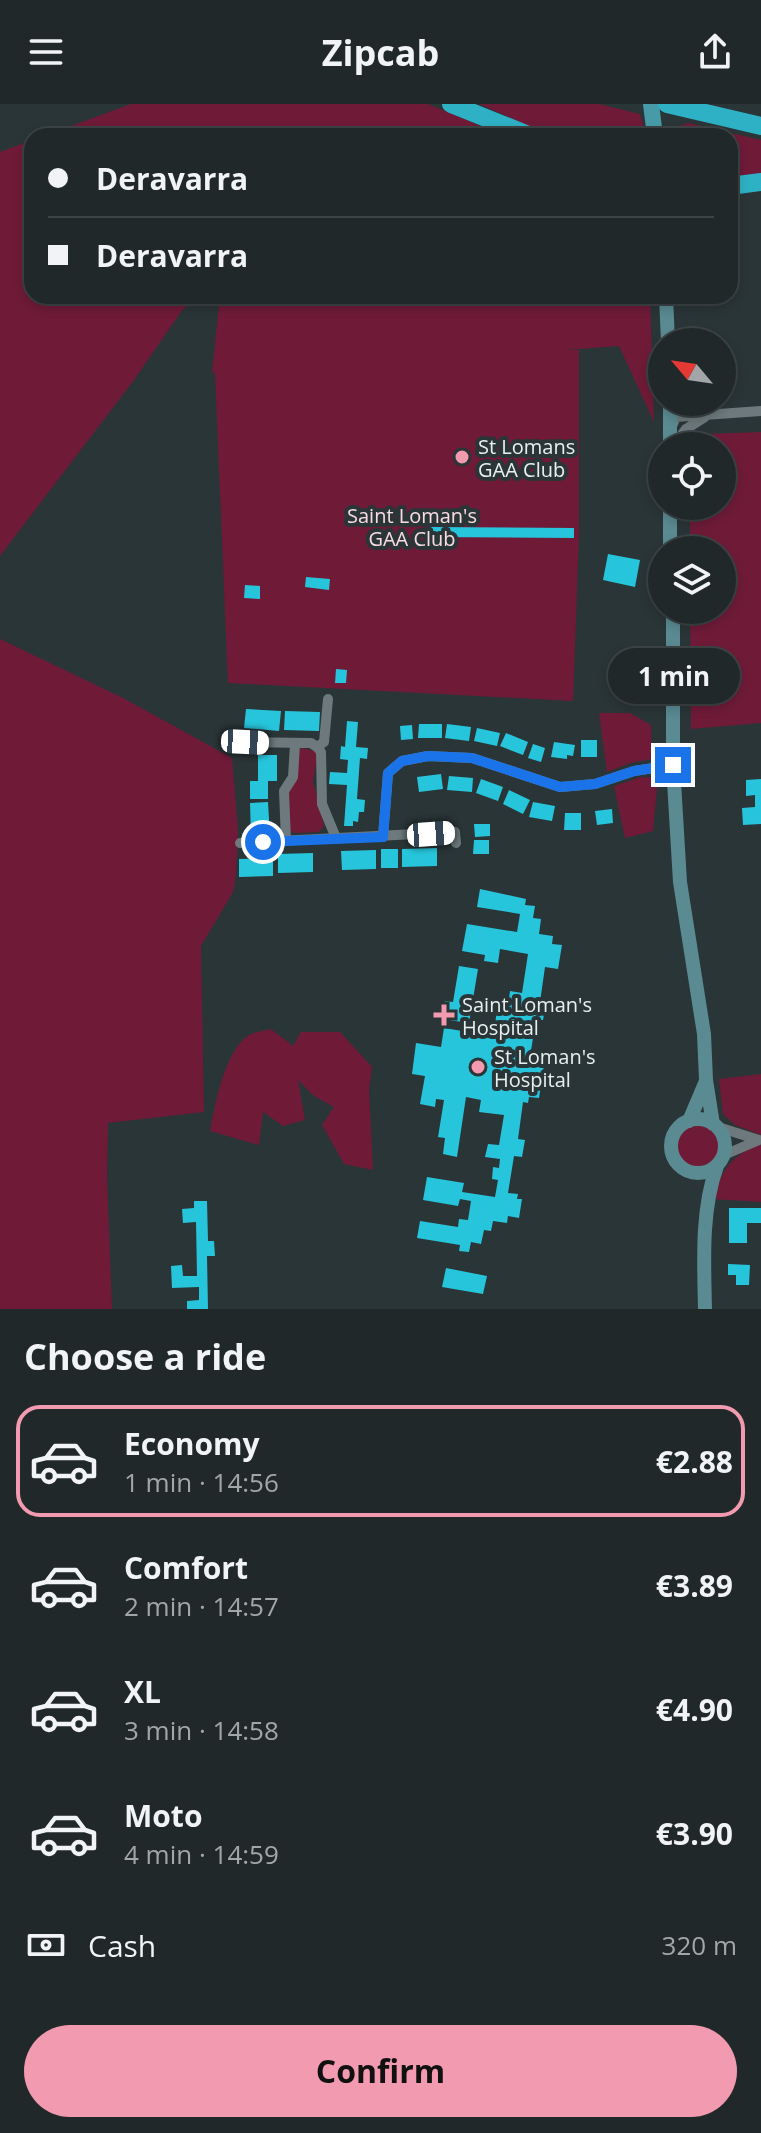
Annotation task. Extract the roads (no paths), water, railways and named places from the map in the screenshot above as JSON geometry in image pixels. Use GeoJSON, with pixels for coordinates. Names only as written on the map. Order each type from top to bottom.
{"type":"FeatureCollection","features":[{"type":"Feature","properties":{"kind":"highway"},"geometry":{"type":"LineString","coordinates":[[451,104],[511,128]]}},
{"type":"Feature","properties":{"kind":"highway"},"geometry":{"type":"LineString","coordinates":[[667,104],[761,126]]}},
{"type":"Feature","properties":{"kind":"highway"},"geometry":{"type":"LineString","coordinates":[[738,185],[761,182]]}},
{"type":"Feature","properties":{"kind":"main road"},"geometry":{"type":"LineString","coordinates":[[651,104],[654,128]]}},
{"type":"Feature","properties":{"kind":"street"},"geometry":{"type":"LineString","coordinates":[[667,304],[668,328]]}},
{"type":"Feature","properties":{"kind":"street"},"geometry":{"type":"LineString","coordinates":[[736,413],[761,411]]}},
{"type":"Feature","properties":{"kind":"street"},"geometry":{"type":"LineString","coordinates":[[673,432],[674,418],[707,416]]}},
{"type":"Feature","properties":{"kind":"street"},"geometry":{"type":"LineString","coordinates":[[673,624],[673,765],[680,882],[704,1034],[706,1080],[716,1126],[725,1141],[709,1187],[706,1211],[705,1309]]}},
{"type":"Feature","properties":{"kind":"street"},"geometry":{"type":"LineString","coordinates":[[317,747],[324,742],[328,699]]}},
{"type":"Feature","properties":{"kind":"street"},"geometry":{"type":"LineString","coordinates":[[245,742],[311,743],[317,747],[321,752],[322,804],[336,838]]}},
{"type":"Feature","properties":{"kind":"street"},"geometry":{"type":"LineString","coordinates":[[286,841],[284,791],[293,777],[295,744]]}},
{"type":"Feature","properties":{"kind":"street"},"geometry":{"type":"LineString","coordinates":[[383,837],[388,773],[402,761],[428,756],[472,758],[560,787],[595,784],[634,771],[673,765]]}},
{"type":"Feature","properties":{"kind":"street"},"geometry":{"type":"LineString","coordinates":[[240,843],[455,832],[456,843]]}},
{"type":"Feature","properties":{"kind":"street"},"geometry":{"type":"LineString","coordinates":[[689,1121],[706,1080]]}},
{"type":"Feature","properties":{"kind":"street"},"geometry":{"type":"LineString","coordinates":[[706,1211],[697,1184],[675,1159],[672,1147],[678,1129],[689,1121],[700,1119],[760,1140]]}},
{"type":"Feature","properties":{"kind":"street"},"geometry":{"type":"LineString","coordinates":[[688,1171],[707,1172],[720,1160],[760,1140]]}},
{"type":"Feature","properties":{"kind":"place","name":"St Lomans GAA Club"},"geometry":{"type":"Point","coordinates":[462,457]}},
{"type":"Feature","properties":{"kind":"place","name":"Saint Loman's Hospital"},"geometry":{"type":"Point","coordinates":[444,1015]}},
{"type":"Feature","properties":{"kind":"place","name":"St Loman's Hospital"},"geometry":{"type":"Point","coordinates":[478,1067]}},
{"type":"Feature","properties":{"kind":"park label","name":"Saint Loman's GAA Club"},"geometry":{"type":"Point","coordinates":[412,526]}}]}
